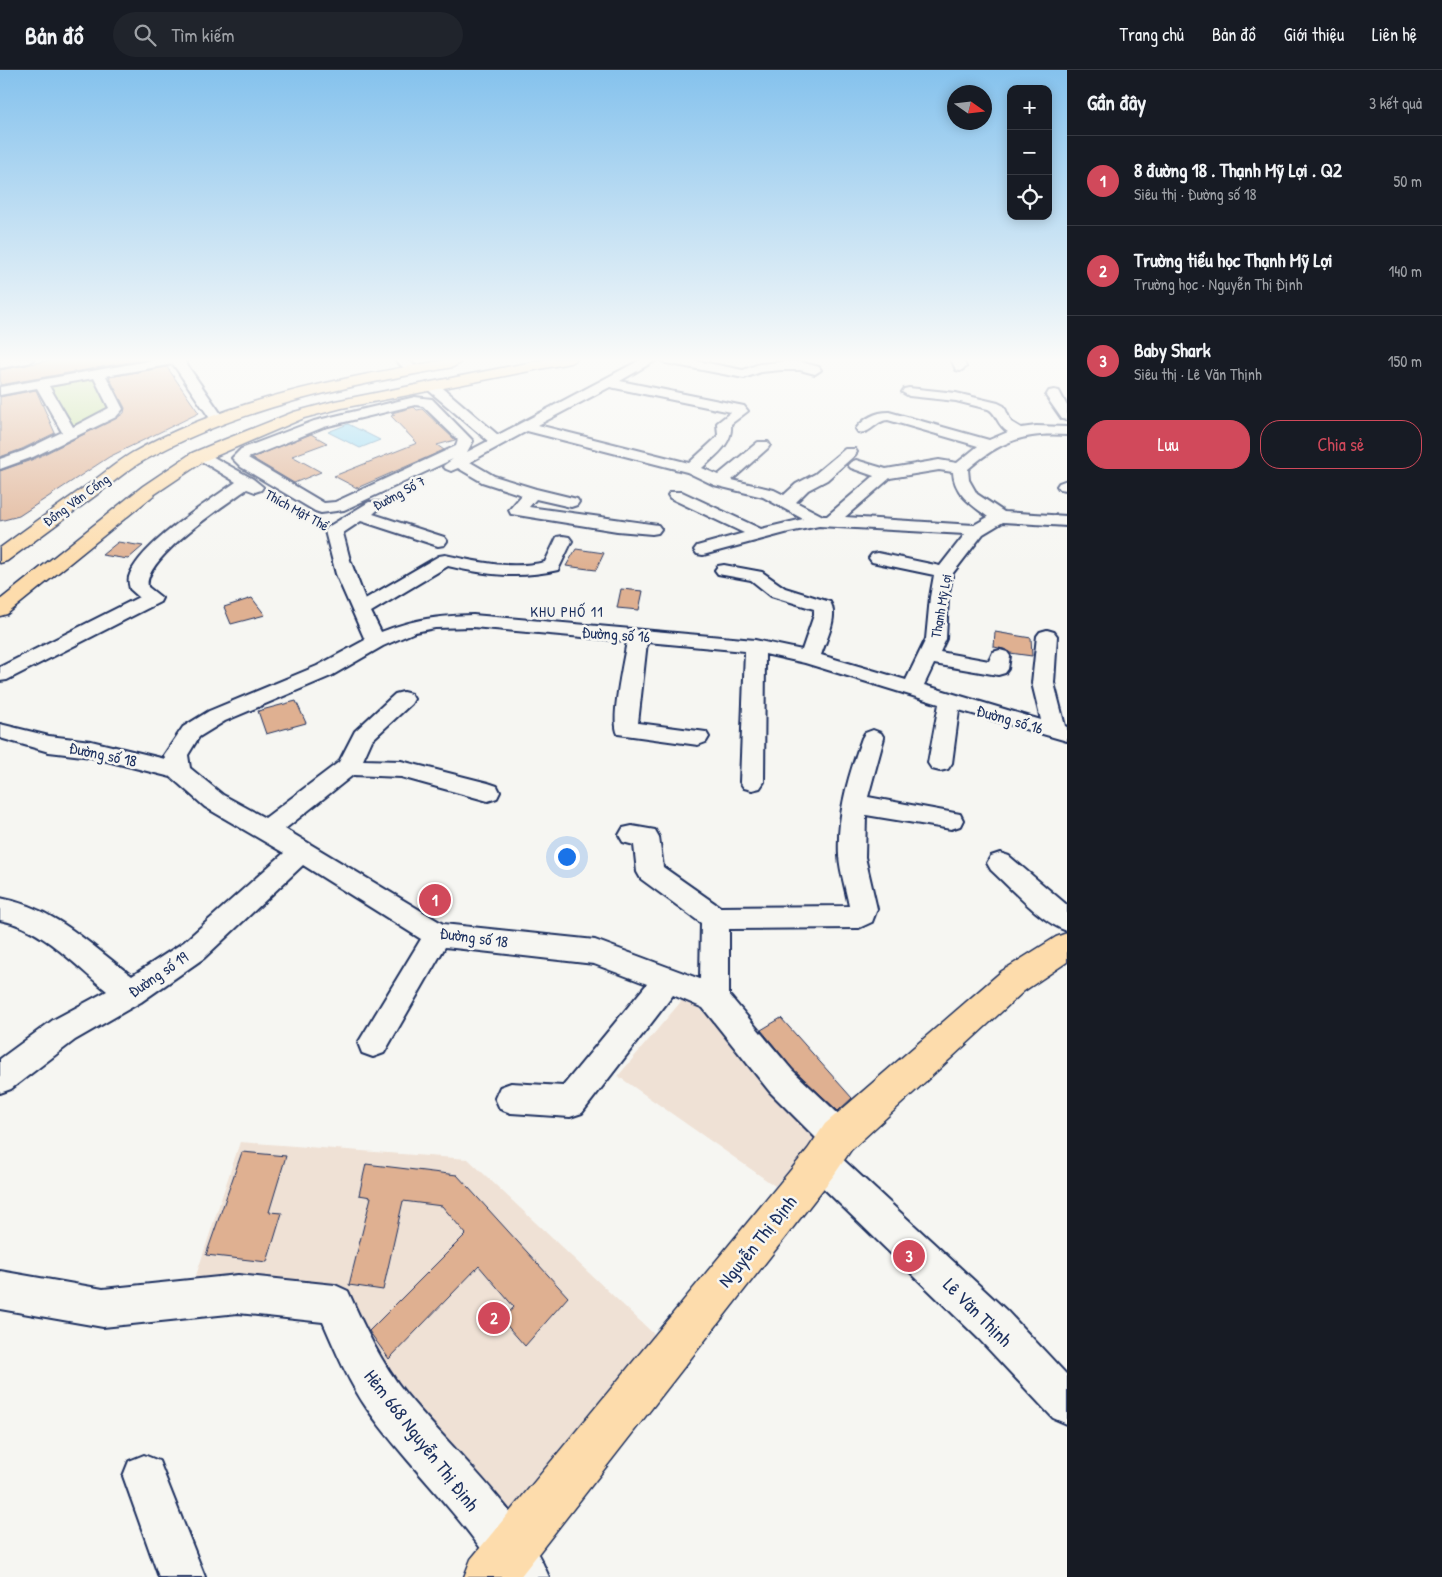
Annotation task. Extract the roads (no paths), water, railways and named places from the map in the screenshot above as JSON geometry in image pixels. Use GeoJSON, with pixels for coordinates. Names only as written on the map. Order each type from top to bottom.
{"type":"FeatureCollection","features":[{"type":"Feature","properties":{"kind":"main road","name":"Đồng Văn Cống"},"geometry":{"type":"LineString","coordinates":[[1,552],[105,470],[143,447],[181,429]]}},
{"type":"Feature","properties":{"kind":"main road","name":"Đồng Văn Cống"},"geometry":{"type":"LineString","coordinates":[[1,552],[137,457],[193,429]]}},
{"type":"Feature","properties":{"kind":"main road"},"geometry":{"type":"LineString","coordinates":[[0,610],[148,490],[198,457],[260,429]]}},
{"type":"Feature","properties":{"kind":"main road"},"geometry":{"type":"LineString","coordinates":[[0,619],[180,475],[208,459],[277,429]]}},
{"type":"Feature","properties":{"kind":"main road","name":"Nguyễn Thị Định"},"geometry":{"type":"LineString","coordinates":[[508,1568],[829,1150],[1012,981],[1067,946]]}},
{"type":"Feature","properties":{"kind":"street"},"geometry":{"type":"LineString","coordinates":[[67,429],[70,434]]}},
{"type":"Feature","properties":{"kind":"street"},"geometry":{"type":"LineString","coordinates":[[0,464],[28,454],[80,429]]}},
{"type":"Feature","properties":{"kind":"street"},"geometry":{"type":"LineString","coordinates":[[305,429],[246,452],[240,458],[246,464],[305,500],[321,508],[338,508],[464,446],[466,441],[455,429]]}},
{"type":"Feature","properties":{"kind":"street"},"geometry":{"type":"LineString","coordinates":[[483,429],[491,437]]}},
{"type":"Feature","properties":{"kind":"street","name":"Đường Số 7"},"geometry":{"type":"LineString","coordinates":[[334,531],[406,488],[458,462],[491,437],[519,429]]}},
{"type":"Feature","properties":{"kind":"street"},"geometry":{"type":"LineString","coordinates":[[536,429],[692,469],[720,482],[768,493],[827,519]]}},
{"type":"Feature","properties":{"kind":"street"},"geometry":{"type":"LineString","coordinates":[[692,469],[720,444],[725,435],[725,429]]}},
{"type":"Feature","properties":{"kind":"street"},"geometry":{"type":"LineString","coordinates":[[935,429],[990,445]]}},
{"type":"Feature","properties":{"kind":"street"},"geometry":{"type":"LineString","coordinates":[[1013,429],[1017,432]]}},
{"type":"Feature","properties":{"kind":"street"},"geometry":{"type":"LineString","coordinates":[[827,519],[867,490],[885,474],[939,465],[960,468],[978,452],[1017,432],[1030,430],[1067,432]]}},
{"type":"Feature","properties":{"kind":"street"},"geometry":{"type":"LineString","coordinates":[[463,437],[491,437]]}},
{"type":"Feature","properties":{"kind":"street"},"geometry":{"type":"LineString","coordinates":[[720,482],[763,446]]}},
{"type":"Feature","properties":{"kind":"street","name":"Thích Mật Thể"},"geometry":{"type":"LineString","coordinates":[[208,459],[334,531],[337,550],[351,591],[376,642]]}},
{"type":"Feature","properties":{"kind":"street"},"geometry":{"type":"LineString","coordinates":[[790,499],[802,487],[853,459],[885,474]]}},
{"type":"Feature","properties":{"kind":"street"},"geometry":{"type":"LineString","coordinates":[[458,462],[488,479],[532,493],[572,502]]}},
{"type":"Feature","properties":{"kind":"street"},"geometry":{"type":"LineString","coordinates":[[228,470],[246,464]]}},
{"type":"Feature","properties":{"kind":"street"},"geometry":{"type":"LineString","coordinates":[[960,468],[961,480],[971,497],[1000,517],[1067,521]]}},
{"type":"Feature","properties":{"kind":"street"},"geometry":{"type":"LineString","coordinates":[[821,477],[867,490]]}},
{"type":"Feature","properties":{"kind":"street"},"geometry":{"type":"LineString","coordinates":[[0,675],[153,598],[139,590],[138,579],[146,564],[171,540],[246,482]]}},
{"type":"Feature","properties":{"kind":"street"},"geometry":{"type":"LineString","coordinates":[[532,493],[518,510],[617,526],[652,529]]}},
{"type":"Feature","properties":{"kind":"street"},"geometry":{"type":"LineString","coordinates":[[676,495],[759,534]]}},
{"type":"Feature","properties":{"kind":"street"},"geometry":{"type":"LineString","coordinates":[[288,506],[305,500]]}},
{"type":"Feature","properties":{"kind":"street"},"geometry":{"type":"LineString","coordinates":[[358,515],[388,523],[438,541]]}},
{"type":"Feature","properties":{"kind":"street","name":"Thạnh Mỹ Lợi"},"geometry":{"type":"LineString","coordinates":[[912,689],[936,639],[939,597],[944,572],[977,530],[1000,517]]}},
{"type":"Feature","properties":{"kind":"street"},"geometry":{"type":"LineString","coordinates":[[704,550],[787,526],[827,519],[977,530]]}},
{"type":"Feature","properties":{"kind":"street"},"geometry":{"type":"LineString","coordinates":[[360,610],[445,560],[492,570],[538,570],[552,566],[564,541]]}},
{"type":"Feature","properties":{"kind":"street"},"geometry":{"type":"LineString","coordinates":[[878,558],[944,572]]}},
{"type":"Feature","properties":{"kind":"street"},"geometry":{"type":"LineString","coordinates":[[724,570],[756,576],[778,592],[812,601],[823,606],[824,615],[810,658]]}},
{"type":"Feature","properties":{"kind":"street","name":"Đường số 16"},"geometry":{"type":"LineString","coordinates":[[179,771],[176,755],[191,732],[217,716],[324,671],[376,642],[409,628],[435,622],[464,621],[755,646],[810,658],[1061,733]]}},
{"type":"Feature","properties":{"kind":"street"},"geometry":{"type":"LineString","coordinates":[[638,635],[628,699],[626,729],[698,737]]}},
{"type":"Feature","properties":{"kind":"street"},"geometry":{"type":"LineString","coordinates":[[1047,636],[1043,683],[1061,733]]}},
{"type":"Feature","properties":{"kind":"street"},"geometry":{"type":"LineString","coordinates":[[752,782],[755,646]]}},
{"type":"Feature","properties":{"kind":"street"},"geometry":{"type":"LineString","coordinates":[[928,657],[998,669],[1000,656]]}},
{"type":"Feature","properties":{"kind":"street"},"geometry":{"type":"LineString","coordinates":[[267,830],[348,767],[363,736],[403,699]]}},
{"type":"Feature","properties":{"kind":"street"},"geometry":{"type":"LineString","coordinates":[[940,763],[950,701]]}},
{"type":"Feature","properties":{"kind":"street","name":"Đường số 18"},"geometry":{"type":"LineString","coordinates":[[0,731],[49,744],[91,750],[179,771],[214,801],[267,830],[438,935],[595,952],[668,979],[714,999],[782,1081],[829,1150]]}},
{"type":"Feature","properties":{"kind":"street"},"geometry":{"type":"LineString","coordinates":[[632,835],[646,837],[650,872],[715,918],[859,917],[862,914],[863,908],[852,857],[854,804],[859,780],[874,738]]}},
{"type":"Feature","properties":{"kind":"street"},"geometry":{"type":"LineString","coordinates":[[348,767],[402,768],[488,792]]}},
{"type":"Feature","properties":{"kind":"street"},"geometry":{"type":"LineString","coordinates":[[854,804],[951,820]]}},
{"type":"Feature","properties":{"kind":"street","name":"Đường số 19"},"geometry":{"type":"LineString","coordinates":[[0,1078],[64,1030],[131,993],[194,950],[302,851]]}},
{"type":"Feature","properties":{"kind":"street"},"geometry":{"type":"LineString","coordinates":[[1000,863],[1067,920]]}},
{"type":"Feature","properties":{"kind":"street"},"geometry":{"type":"LineString","coordinates":[[0,909],[17,911],[35,918],[65,937],[94,964],[131,993]]}},
{"type":"Feature","properties":{"kind":"street"},"geometry":{"type":"LineString","coordinates":[[714,999],[715,918]]}},
{"type":"Feature","properties":{"kind":"street"},"geometry":{"type":"LineString","coordinates":[[374,1043],[438,935]]}},
{"type":"Feature","properties":{"kind":"street"},"geometry":{"type":"LineString","coordinates":[[511,1098],[570,1102],[668,979]]}},
{"type":"Feature","properties":{"kind":"street","name":"Lê Văn Thịnh"},"geometry":{"type":"LineString","coordinates":[[829,1150],[1067,1404]]}},
{"type":"Feature","properties":{"kind":"street","name":"Hẻm 668 Nguyễn Thị Định"},"geometry":{"type":"LineString","coordinates":[[0,1290],[103,1308],[238,1294],[334,1304],[354,1352],[508,1568]]}},
{"type":"Feature","properties":{"kind":"street"},"geometry":{"type":"LineString","coordinates":[[144,1476],[182,1577]]}},
{"type":"Feature","properties":{"kind":"water"},"geometry":{"type":"Polygon","coordinates":[[[335,429],[359,429],[380,440],[360,448],[328,432],[335,429]]]}},
{"type":"Feature","properties":{"kind":"place","name":"8 đường 18 . Thạnh Mỹ Lợi . Q2"},"geometry":{"type":"Point","coordinates":[435,900]}},
{"type":"Feature","properties":{"kind":"place","name":"Baby Shark"},"geometry":{"type":"Point","coordinates":[909,1256]}},
{"type":"Feature","properties":{"kind":"place","name":"Trường tiểu học Thạnh Mỹ Lợi"},"geometry":{"type":"Point","coordinates":[494,1318]}},
{"type":"Feature","properties":{"kind":"district","name":"KHU PHỐ 11"},"geometry":{"type":"Point","coordinates":[567,612]}}]}
